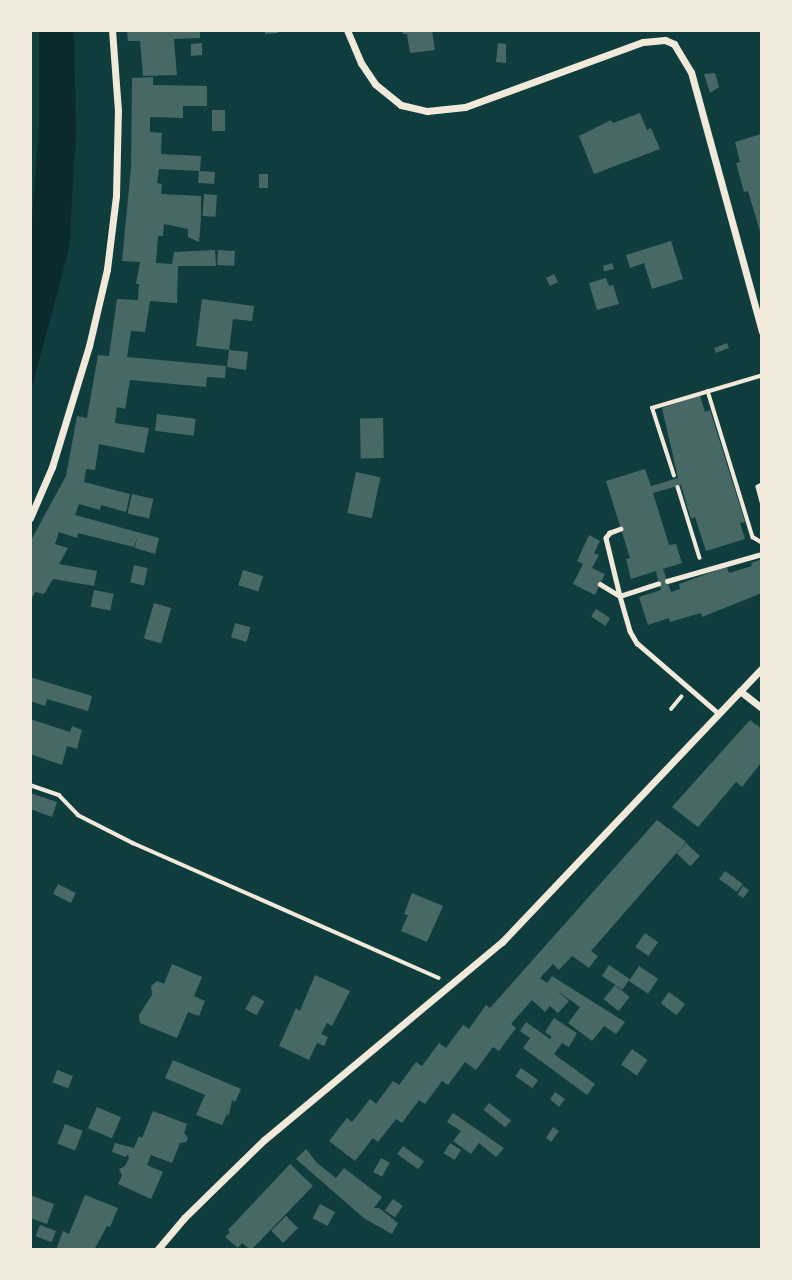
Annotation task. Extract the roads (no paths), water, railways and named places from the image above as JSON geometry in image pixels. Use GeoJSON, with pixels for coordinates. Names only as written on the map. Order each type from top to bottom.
{"type":"FeatureCollection","features":[{"type":"Feature","properties":{"kind":"street"},"geometry":{"type":"LineString","coordinates":[[30,518],[52,467],[106,280],[116,184],[118,111],[112,30]]}},
{"type":"Feature","properties":{"kind":"street"},"geometry":{"type":"LineString","coordinates":[[347,30],[361,63],[375,84],[401,105],[427,111],[466,107],[643,42],[665,40],[674,44],[691,72],[762,331]]}},
{"type":"Feature","properties":{"kind":"street"},"geometry":{"type":"LineString","coordinates":[[157,1250],[184,1218],[264,1140],[454,985],[502,942],[762,668]]}},
{"type":"Feature","properties":{"kind":"street"},"geometry":{"type":"LineString","coordinates":[[740,691],[762,708]]}},
{"type":"Feature","properties":{"kind":"lane"},"geometry":{"type":"LineString","coordinates":[[621,529],[608,534],[606,538],[630,631],[638,643],[718,713]]}},
{"type":"Feature","properties":{"kind":"lane"},"geometry":{"type":"LineString","coordinates":[[667,582],[762,554]]}},
{"type":"Feature","properties":{"kind":"lane"},"geometry":{"type":"LineString","coordinates":[[600,584],[620,596],[659,584]]}},
{"type":"Feature","properties":{"kind":"water"},"geometry":{"type":"Polygon","coordinates":[[[39,30],[74,30],[76,134],[69,249],[30,395],[30,245],[39,126],[39,30]]]}}]}
